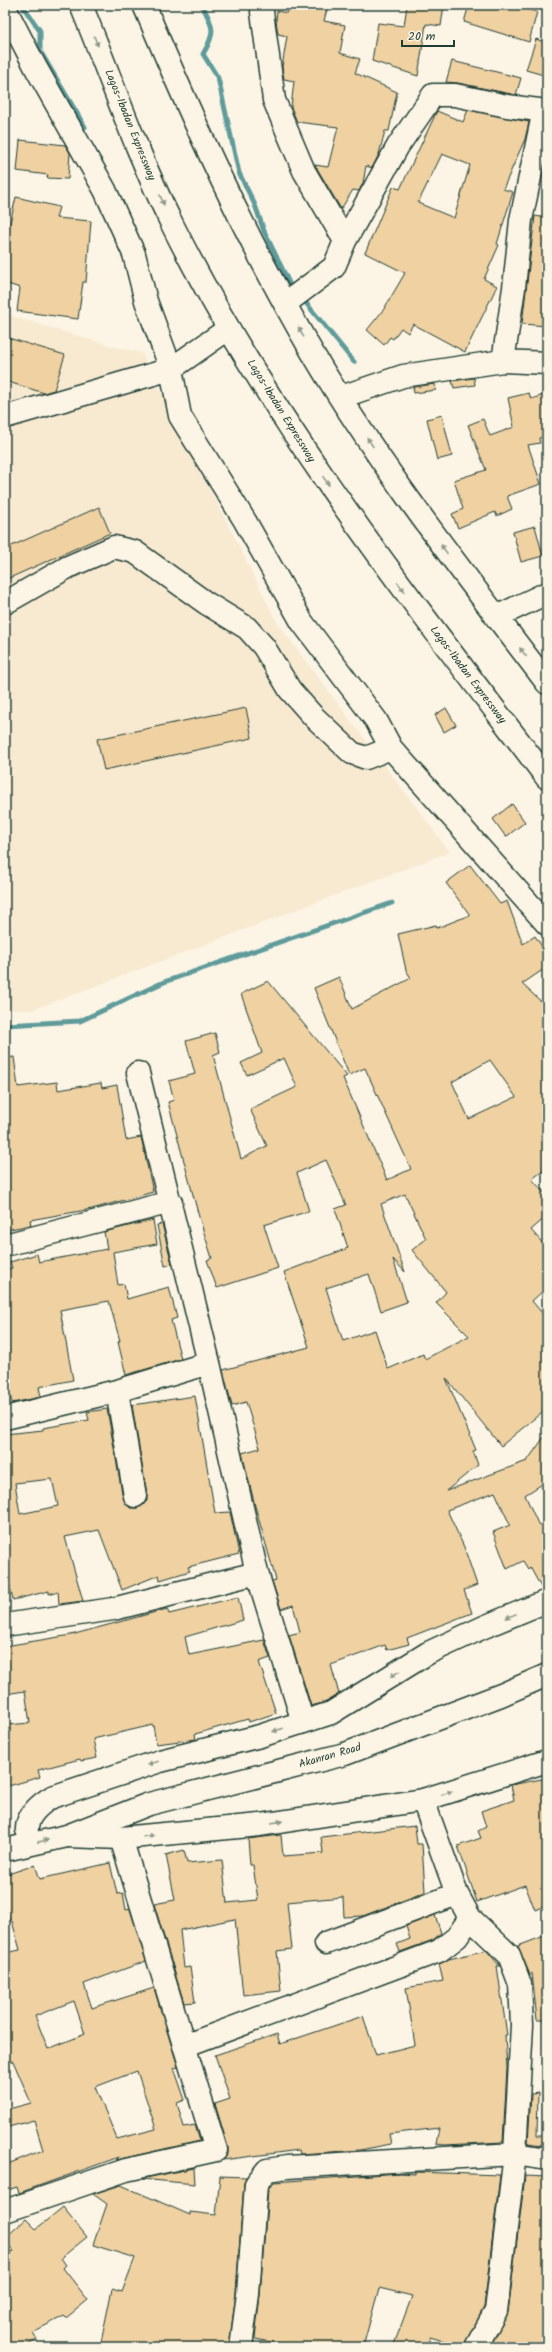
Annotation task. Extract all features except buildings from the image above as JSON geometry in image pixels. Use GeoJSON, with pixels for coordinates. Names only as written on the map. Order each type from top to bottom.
{"type":"FeatureCollection","features":[{"type":"Feature","properties":{"kind":"main road","name":"Lagos-Ibadan Expressway"},"geometry":{"type":"LineString","coordinates":[[81,5],[171,223],[228,329],[302,447],[386,567],[547,778]]}},
{"type":"Feature","properties":{"kind":"main road"},"geometry":{"type":"LineString","coordinates":[[144,5],[194,124],[233,204],[312,352],[446,551],[547,683]]}},
{"type":"Feature","properties":{"kind":"main road"},"geometry":{"type":"LineString","coordinates":[[263,5],[262,12],[274,100],[304,170],[345,241]]}},
{"type":"Feature","properties":{"kind":"main road"},"geometry":{"type":"LineString","coordinates":[[5,8],[36,68],[105,190],[134,254],[146,301],[171,369],[180,416],[245,521],[302,622],[376,720],[391,748],[547,924]]}},
{"type":"Feature","properties":{"kind":"main road"},"geometry":{"type":"LineString","coordinates":[[286,303],[334,267],[345,241],[398,146],[433,95],[455,95],[507,106],[546,110],[521,220],[514,288],[503,361]]}},
{"type":"Feature","properties":{"kind":"main road"},"geometry":{"type":"LineString","coordinates":[[5,417],[171,369],[228,329]]}},
{"type":"Feature","properties":{"kind":"main road"},"geometry":{"type":"LineString","coordinates":[[341,397],[403,376],[503,361],[547,363]]}},
{"type":"Feature","properties":{"kind":"main road"},"geometry":{"type":"LineString","coordinates":[[5,603],[68,567],[114,547],[135,552],[206,603],[247,628],[264,647],[290,690],[313,716],[352,754],[366,758],[391,748]]}},
{"type":"Feature","properties":{"kind":"main road"},"geometry":{"type":"LineString","coordinates":[[496,617],[547,593]]}},
{"type":"Feature","properties":{"kind":"main road"},"geometry":{"type":"LineString","coordinates":[[138,1073],[210,1363],[256,1573],[303,1722]]}},
{"type":"Feature","properties":{"kind":"main road"},"geometry":{"type":"LineString","coordinates":[[5,1244],[171,1202]]}},
{"type":"Feature","properties":{"kind":"main road"},"geometry":{"type":"LineString","coordinates":[[5,1418],[117,1391],[210,1363]]}},
{"type":"Feature","properties":{"kind":"main road"},"geometry":{"type":"LineString","coordinates":[[117,1391],[135,1496]]}},
{"type":"Feature","properties":{"kind":"main road"},"geometry":{"type":"LineString","coordinates":[[5,1624],[113,1609],[256,1573]]}},
{"type":"Feature","properties":{"kind":"main road"},"geometry":{"type":"LineString","coordinates":[[27,1830],[26,1824],[30,1817],[41,1804],[52,1797],[160,1761],[260,1736],[331,1713],[428,1654],[484,1627],[547,1601]]}},
{"type":"Feature","properties":{"kind":"main road","name":"Akanran Road"},"geometry":{"type":"LineString","coordinates":[[5,1850],[67,1836],[149,1804],[345,1754],[501,1695],[547,1675]]}},
{"type":"Feature","properties":{"kind":"main road"},"geometry":{"type":"LineString","coordinates":[[67,1836],[121,1838],[260,1825],[423,1800],[547,1761]]}},
{"type":"Feature","properties":{"kind":"main road"},"geometry":{"type":"LineString","coordinates":[[423,1800],[457,1894],[470,1918],[509,1955],[520,1984],[522,2024],[515,2154],[496,2311],[476,2347]]}},
{"type":"Feature","properties":{"kind":"main road","name":"Akanran Road"},"geometry":{"type":"LineString","coordinates":[[5,1837],[68,1820],[107,1820]]}},
{"type":"Feature","properties":{"kind":"main road"},"geometry":{"type":"LineString","coordinates":[[5,2211],[126,2170],[216,2150],[121,1838]]}},
{"type":"Feature","properties":{"kind":"main road"},"geometry":{"type":"LineString","coordinates":[[326,1943],[457,1894]]}},
{"type":"Feature","properties":{"kind":"main road"},"geometry":{"type":"LineString","coordinates":[[184,2046],[439,1951],[457,1937],[470,1918]]}},
{"type":"Feature","properties":{"kind":"main road"},"geometry":{"type":"LineString","coordinates":[[241,2347],[248,2294],[256,2184],[267,2170],[286,2167],[515,2154],[547,2159]]}},
{"type":"Feature","properties":{"kind":"shaded area"},"geometry":{"type":"Polygon","coordinates":[[[5,314],[112,346],[142,353],[278,624],[450,852],[32,1010],[5,1010],[5,314]]]}},
{"type":"Feature","properties":{"kind":"waterway"},"geometry":{"type":"LineString","coordinates":[[22,5],[40,31],[40,51],[85,127]]}},
{"type":"Feature","properties":{"kind":"waterway"},"geometry":{"type":"LineString","coordinates":[[202,5],[209,19],[212,30],[212,35],[203,54],[218,78],[239,173],[255,205],[264,231],[290,285],[295,290]]}},
{"type":"Feature","properties":{"kind":"waterway"},"geometry":{"type":"LineString","coordinates":[[302,298],[354,362]]}},
{"type":"Feature","properties":{"kind":"waterway"},"geometry":{"type":"LineString","coordinates":[[5,1025],[80,1021],[164,982],[392,903]]}}]}
